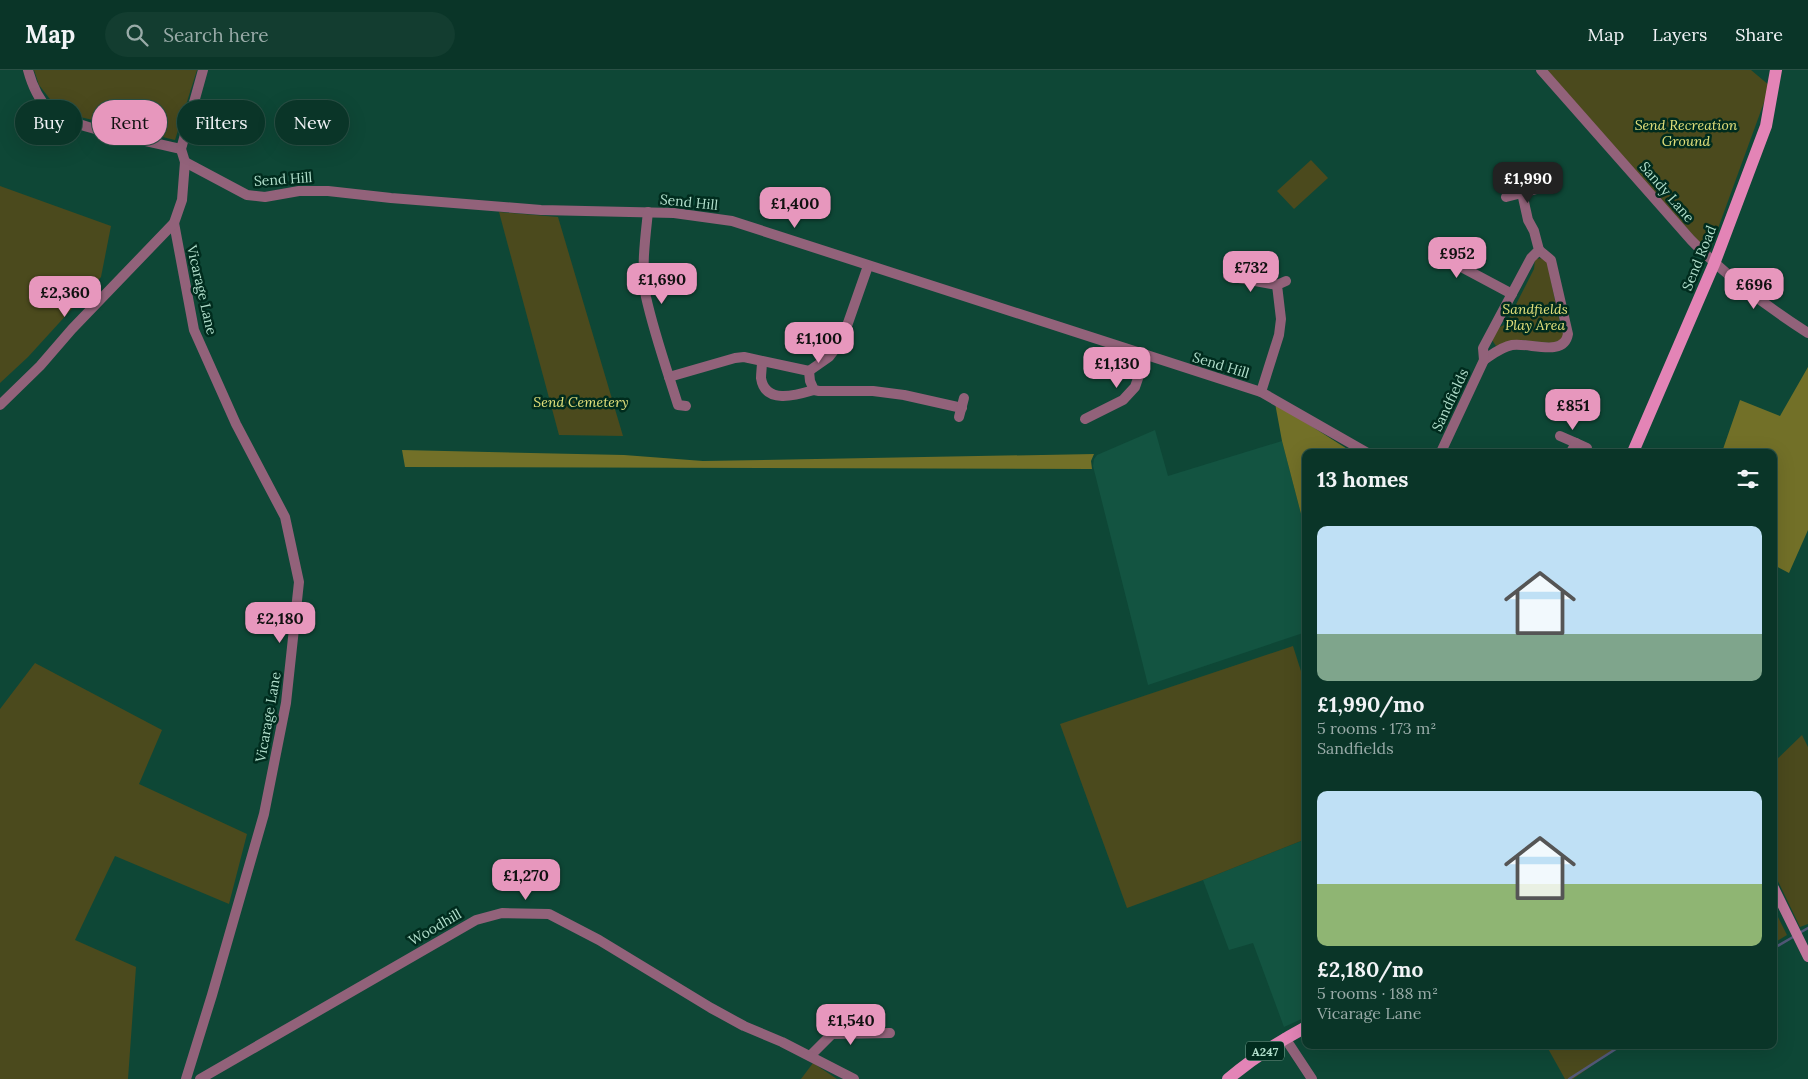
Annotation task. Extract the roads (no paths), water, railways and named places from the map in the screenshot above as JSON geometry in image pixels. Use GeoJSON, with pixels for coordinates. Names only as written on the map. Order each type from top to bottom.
{"type":"FeatureCollection","features":[{"type":"Feature","properties":{"kind":"main road","name":"Send Road"},"geometry":{"type":"LineString","coordinates":[[1633,449],[1714,264],[1766,126],[1776,70]]}},
{"type":"Feature","properties":{"kind":"main road"},"geometry":{"type":"LineString","coordinates":[[1777,894],[1808,957]]}},
{"type":"Feature","properties":{"kind":"main road","name":"A247"},"geometry":{"type":"LineString","coordinates":[[1228,1079],[1250,1061],[1302,1029]]}},
{"type":"Feature","properties":{"kind":"street"},"geometry":{"type":"LineString","coordinates":[[28,70],[34,90],[50,111],[74,123],[181,149]]}},
{"type":"Feature","properties":{"kind":"street"},"geometry":{"type":"LineString","coordinates":[[0,405],[40,366],[72,329],[174,223],[182,200],[185,162],[181,149],[203,70]]}},
{"type":"Feature","properties":{"kind":"street","name":"Sandy Lane"},"geometry":{"type":"LineString","coordinates":[[1541,70],[1714,264],[1775,310],[1806,329]]}},
{"type":"Feature","properties":{"kind":"street","name":"Send Hill"},"geometry":{"type":"LineString","coordinates":[[185,162],[247,195],[265,197],[298,191],[328,191],[541,210],[674,212],[732,221],[1146,355],[1266,386],[1288,406],[1361,449]]}},
{"type":"Feature","properties":{"kind":"street"},"geometry":{"type":"LineString","coordinates":[[1506,197],[1544,187]]}},
{"type":"Feature","properties":{"kind":"street","name":"Sandfields"},"geometry":{"type":"LineString","coordinates":[[1484,360],[1506,346],[1522,344],[1556,348],[1562,346],[1567,340],[1568,334],[1551,260],[1538,250],[1534,231],[1528,220],[1522,193]]}},
{"type":"Feature","properties":{"kind":"street"},"geometry":{"type":"LineString","coordinates":[[648,212],[644,263],[646,296],[678,405],[686,406]]}},
{"type":"Feature","properties":{"kind":"street","name":"Vicarage Lane"},"geometry":{"type":"LineString","coordinates":[[174,223],[194,330],[236,424],[285,517],[299,582],[286,703],[264,814],[186,1079]]}},
{"type":"Feature","properties":{"kind":"street","name":"Sandfields"},"geometry":{"type":"LineString","coordinates":[[1442,449],[1484,360],[1483,348],[1531,258],[1538,250]]}},
{"type":"Feature","properties":{"kind":"street"},"geometry":{"type":"LineString","coordinates":[[1439,254],[1512,294]]}},
{"type":"Feature","properties":{"kind":"street"},"geometry":{"type":"LineString","coordinates":[[669,377],[735,358],[744,358],[809,371],[829,357],[842,340],[868,266]]}},
{"type":"Feature","properties":{"kind":"street"},"geometry":{"type":"LineString","coordinates":[[1228,276],[1282,283],[1279,335],[1266,386]]}},
{"type":"Feature","properties":{"kind":"street"},"geometry":{"type":"LineString","coordinates":[[1085,419],[1123,400],[1136,387],[1146,355]]}},
{"type":"Feature","properties":{"kind":"street"},"geometry":{"type":"LineString","coordinates":[[762,362],[761,378],[765,390],[776,396],[796,395],[814,390],[829,392],[873,391],[904,395],[962,408]]}},
{"type":"Feature","properties":{"kind":"street"},"geometry":{"type":"LineString","coordinates":[[809,371],[810,381],[814,390]]}},
{"type":"Feature","properties":{"kind":"street"},"geometry":{"type":"LineString","coordinates":[[1560,436],[1573,448],[1587,448]]}},
{"type":"Feature","properties":{"kind":"street","name":"Woodhill"},"geometry":{"type":"LineString","coordinates":[[200,1079],[476,920],[502,913],[549,914],[599,940],[744,1026],[782,1042],[854,1079]]}},
{"type":"Feature","properties":{"kind":"street"},"geometry":{"type":"LineString","coordinates":[[810,1056],[832,1034],[890,1033]]}},
{"type":"Feature","properties":{"kind":"street"},"geometry":{"type":"LineString","coordinates":[[1285,1038],[1312,1079]]}},
{"type":"Feature","properties":{"kind":"waterway"},"geometry":{"type":"LineString","coordinates":[[1801,932],[1808,928]]}},
{"type":"Feature","properties":{"kind":"waterway"},"geometry":{"type":"LineString","coordinates":[[1777,946],[1793,937]]}},
{"type":"Feature","properties":{"kind":"waterway"},"geometry":{"type":"LineString","coordinates":[[1569,1079],[1616,1049]]}},
{"type":"Feature","properties":{"kind":"park label","name":"Send Recreation Ground"},"geometry":{"type":"Point","coordinates":[1686,134]}},
{"type":"Feature","properties":{"kind":"park label","name":"Sandfields Play Area"},"geometry":{"type":"Point","coordinates":[1535,318]}},
{"type":"Feature","properties":{"kind":"park label","name":"Send Cemetery"},"geometry":{"type":"Point","coordinates":[581,402]}}]}
